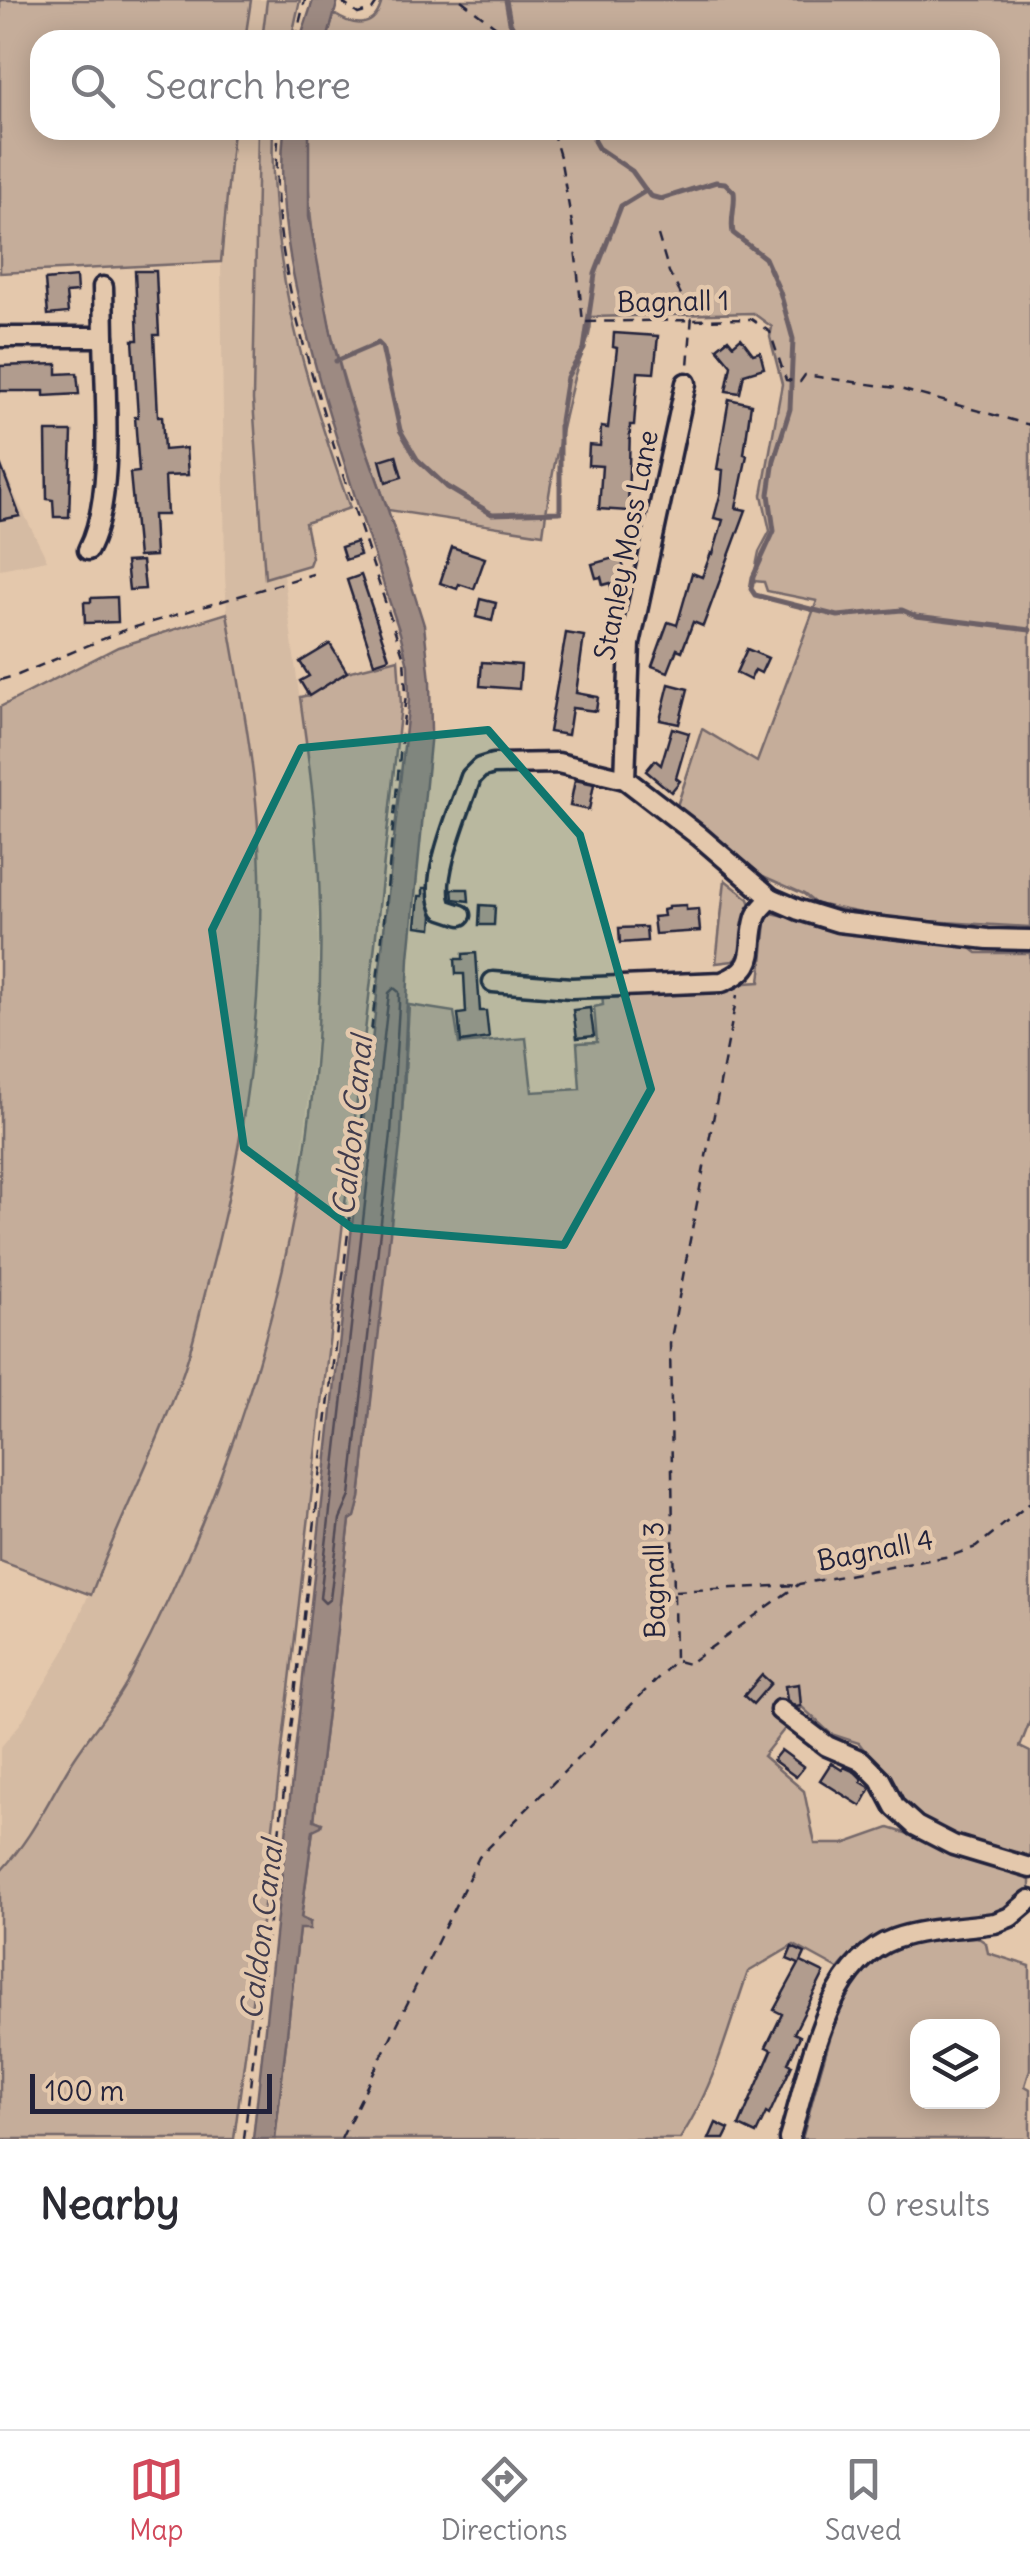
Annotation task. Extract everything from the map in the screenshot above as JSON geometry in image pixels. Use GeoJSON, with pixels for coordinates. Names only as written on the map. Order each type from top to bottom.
{"type":"FeatureCollection","features":[{"type":"Feature","properties":{"kind":"street"},"geometry":{"type":"LineString","coordinates":[[99,542],[106,426],[102,287]]}},
{"type":"Feature","properties":{"kind":"street"},"geometry":{"type":"LineString","coordinates":[[0,337],[104,337]]}},
{"type":"Feature","properties":{"kind":"street","name":"Stanley Moss Lane"},"geometry":{"type":"LineString","coordinates":[[625,778],[630,644],[686,383]]}},
{"type":"Feature","properties":{"kind":"street"},"geometry":{"type":"LineString","coordinates":[[461,915],[447,912],[438,900],[446,853],[471,777],[480,768],[493,764],[558,764],[625,778],[771,898],[838,922],[1030,940]]}},
{"type":"Feature","properties":{"kind":"street"},"geometry":{"type":"LineString","coordinates":[[493,982],[571,988],[722,982],[741,974],[751,957],[756,914],[771,898]]}},
{"type":"Feature","properties":{"kind":"street"},"geometry":{"type":"LineString","coordinates":[[780,1710],[827,1746],[862,1761],[880,1779],[895,1806],[916,1826],[953,1845],[1030,1868]]}},
{"type":"Feature","properties":{"kind":"street"},"geometry":{"type":"LineString","coordinates":[[789,2139],[832,2000],[861,1959],[898,1938],[995,1923],[1010,1917],[1030,1900]]}},
{"type":"Feature","properties":{"kind":"path"},"geometry":{"type":"LineString","coordinates":[[298,30],[306,0]]}},
{"type":"Feature","properties":{"kind":"path"},"geometry":{"type":"LineString","coordinates":[[344,0],[358,14],[372,10],[376,4],[373,0]]}},
{"type":"Feature","properties":{"kind":"path"},"geometry":{"type":"LineString","coordinates":[[462,0],[500,30]]}},
{"type":"Feature","properties":{"kind":"path"},"geometry":{"type":"LineString","coordinates":[[244,2139],[384,918],[406,693],[404,658],[329,430],[286,270],[278,210],[279,140]]}},
{"type":"Feature","properties":{"kind":"path","name":"Bagnall 1"},"geometry":{"type":"LineString","coordinates":[[555,140],[586,323],[751,319],[770,332],[786,380],[800,382],[805,375],[896,388],[1030,424]]}},
{"type":"Feature","properties":{"kind":"path"},"geometry":{"type":"LineString","coordinates":[[658,235],[692,321],[686,383]]}},
{"type":"Feature","properties":{"kind":"path"},"geometry":{"type":"LineString","coordinates":[[0,680],[122,631],[313,574]]}},
{"type":"Feature","properties":{"kind":"path","name":"Bagnall 3"},"geometry":{"type":"LineString","coordinates":[[341,2139],[479,1857],[676,1661],[670,1344],[741,974]]}},
{"type":"Feature","properties":{"kind":"path","name":"Bagnall 4"},"geometry":{"type":"LineString","coordinates":[[676,1661],[688,1664],[799,1584],[950,1556],[976,1547],[1030,1502]]}},
{"type":"Feature","properties":{"kind":"path"},"geometry":{"type":"LineString","coordinates":[[674,1591],[799,1584]]}},
{"type":"Feature","properties":{"kind":"highlighted area"},"geometry":{"type":"Polygon","coordinates":[[[488,730],[580,835],[651,1089],[564,1245],[352,1228],[244,1148],[212,930],[301,748],[488,730]]]}},
{"type":"Feature","properties":{"kind":"shaded area"},"geometry":{"type":"Polygon","coordinates":[[[0,0],[251,0],[246,30],[30,30],[30,140],[232,140],[221,262],[0,273],[0,0]]]}},
{"type":"Feature","properties":{"kind":"shaded area"},"geometry":{"type":"Polygon","coordinates":[[[251,0],[267,0],[263,30],[246,30],[251,0]]]}},
{"type":"Feature","properties":{"kind":"shaded area"},"geometry":{"type":"Polygon","coordinates":[[[267,0],[300,0],[293,30],[263,30],[267,0]]]}},
{"type":"Feature","properties":{"kind":"shaded area"},"geometry":{"type":"Polygon","coordinates":[[[382,0],[1030,0],[1030,927],[892,919],[816,904],[804,894],[763,876],[676,809],[702,729],[757,762],[817,601],[767,591],[764,582],[753,581],[759,552],[770,531],[762,495],[782,384],[770,337],[772,327],[753,313],[591,317],[560,436],[543,534],[388,510],[329,324],[312,228],[308,179],[309,140],[1000,140],[1000,30],[330,30],[334,14],[350,22],[364,23],[379,10],[382,0]]]}},
{"type":"Feature","properties":{"kind":"shaded area"},"geometry":{"type":"Polygon","coordinates":[[[232,140],[258,140],[253,331],[257,496],[265,577],[283,574],[317,833],[319,1009],[296,1206],[268,1332],[237,1433],[204,1521],[127,1682],[70,1765],[27,1842],[0,1872],[0,1748],[20,1724],[66,1648],[184,1369],[224,1220],[248,1096],[260,956],[259,844],[249,741],[227,613],[221,262],[232,140]]]}},
{"type":"Feature","properties":{"kind":"shaded area"},"geometry":{"type":"Polygon","coordinates":[[[258,140],[273,140],[277,227],[293,322],[350,508],[305,523],[312,557],[309,565],[265,578],[253,400],[258,140]]]}},
{"type":"Feature","properties":{"kind":"shaded area"},"geometry":{"type":"Polygon","coordinates":[[[0,458],[17,500],[47,560],[0,569],[0,458]]]}},
{"type":"Feature","properties":{"kind":"shaded area"},"geometry":{"type":"Polygon","coordinates":[[[227,613],[251,758],[259,846],[256,1012],[243,1121],[188,1359],[91,1595],[0,1561],[0,707],[118,647],[227,613]]]}},
{"type":"Feature","properties":{"kind":"shaded area"},"geometry":{"type":"Polygon","coordinates":[[[398,659],[401,705],[372,971],[234,2139],[0,2139],[0,1872],[30,1833],[77,1754],[123,1689],[177,1580],[219,1478],[255,1374],[283,1268],[304,1160],[316,1051],[320,942],[315,815],[300,697],[347,672],[398,659]]]}},
{"type":"Feature","properties":{"kind":"shaded area"},"geometry":{"type":"Polygon","coordinates":[[[725,880],[749,899],[753,910],[744,950],[733,961],[716,963],[725,880]]]}},
{"type":"Feature","properties":{"kind":"shaded area"},"geometry":{"type":"Polygon","coordinates":[[[767,912],[859,932],[964,943],[977,953],[1030,953],[1030,1721],[1020,1747],[1030,1752],[1030,1864],[949,1836],[921,1818],[906,1805],[859,1743],[831,1734],[802,1707],[763,1756],[804,1791],[815,1844],[844,1844],[889,1828],[1030,1871],[1030,1892],[1007,1907],[983,1915],[882,1935],[859,1948],[838,1969],[794,1945],[748,1972],[712,2078],[680,2139],[275,2139],[299,1928],[310,1922],[301,1919],[313,1829],[321,1823],[314,1820],[350,1520],[360,1498],[404,1091],[409,1005],[454,1012],[459,1044],[526,1038],[532,1092],[580,1089],[577,1043],[597,1042],[594,1007],[603,1005],[602,992],[760,982],[767,912]]]}},
{"type":"Feature","properties":{"kind":"shaded area"},"geometry":{"type":"Polygon","coordinates":[[[977,1937],[986,1943],[988,1953],[1030,1966],[1030,2069],[1025,2086],[1030,2089],[1030,2139],[802,2139],[838,2015],[859,1971],[883,1952],[923,1942],[977,1937]]]}},
{"type":"Feature","properties":{"kind":"water"},"geometry":{"type":"Polygon","coordinates":[[[313,0],[338,0],[330,30],[303,30],[313,0]]]}},
{"type":"Feature","properties":{"kind":"water"},"geometry":{"type":"Polygon","coordinates":[[[283,140],[309,140],[309,217],[332,338],[349,401],[424,625],[431,732],[409,958],[401,1136],[360,1498],[355,1517],[350,1520],[314,1820],[322,1823],[313,1830],[301,1918],[310,1922],[310,1929],[299,1929],[275,2139],[253,2139],[409,700],[408,665],[400,633],[332,423],[298,296],[286,230],[283,140]]]}},
{"type":"Feature","properties":{"kind":"building"},"geometry":{"type":"Polygon","coordinates":[[[135,271],[156,271],[158,416],[162,416],[164,450],[186,448],[188,475],[165,476],[167,515],[153,515],[155,556],[138,557],[130,473],[139,472],[133,340],[138,340],[135,271]]]}},
{"type":"Feature","properties":{"kind":"building"},"geometry":{"type":"Polygon","coordinates":[[[76,277],[77,292],[66,293],[68,313],[48,315],[45,280],[76,277]]]}},
{"type":"Feature","properties":{"kind":"building"},"geometry":{"type":"Polygon","coordinates":[[[614,333],[658,336],[654,373],[638,372],[634,425],[630,425],[628,511],[599,509],[602,466],[588,465],[589,445],[600,446],[601,427],[608,428],[617,348],[613,347],[614,333]]]}},
{"type":"Feature","properties":{"kind":"building"},"geometry":{"type":"Polygon","coordinates":[[[741,338],[753,354],[760,352],[764,368],[744,374],[740,393],[726,391],[731,365],[717,348],[728,339],[733,345],[741,338]]]}},
{"type":"Feature","properties":{"kind":"building"},"geometry":{"type":"Polygon","coordinates":[[[57,364],[57,374],[77,373],[79,394],[44,396],[44,391],[0,391],[0,366],[57,364]]]}},
{"type":"Feature","properties":{"kind":"building"},"geometry":{"type":"Polygon","coordinates":[[[729,399],[751,404],[744,454],[747,455],[736,508],[746,510],[703,626],[693,622],[682,651],[677,649],[668,672],[652,666],[668,622],[677,625],[692,573],[702,577],[723,520],[714,518],[721,492],[723,470],[717,469],[729,399]]]}},
{"type":"Feature","properties":{"kind":"building"},"geometry":{"type":"Polygon","coordinates":[[[46,432],[72,432],[69,517],[54,517],[53,500],[47,499],[46,432]]]}},
{"type":"Feature","properties":{"kind":"building"},"geometry":{"type":"Polygon","coordinates":[[[396,455],[402,477],[386,482],[380,460],[396,455]]]}},
{"type":"Feature","properties":{"kind":"building"},"geometry":{"type":"Polygon","coordinates":[[[0,467],[20,516],[0,520],[0,467]]]}},
{"type":"Feature","properties":{"kind":"building"},"geometry":{"type":"Polygon","coordinates":[[[356,542],[360,555],[345,560],[341,547],[356,542]]]}},
{"type":"Feature","properties":{"kind":"building"},"geometry":{"type":"Polygon","coordinates":[[[452,547],[485,558],[474,589],[440,583],[452,547]]]}},
{"type":"Feature","properties":{"kind":"building"},"geometry":{"type":"Polygon","coordinates":[[[621,556],[624,588],[612,591],[610,583],[603,585],[601,577],[596,578],[592,564],[621,556]]]}},
{"type":"Feature","properties":{"kind":"building"},"geometry":{"type":"Polygon","coordinates":[[[142,561],[145,589],[129,590],[126,562],[142,561]]]}},
{"type":"Feature","properties":{"kind":"building"},"geometry":{"type":"Polygon","coordinates":[[[361,575],[389,658],[374,663],[347,580],[361,575]]]}},
{"type":"Feature","properties":{"kind":"building"},"geometry":{"type":"Polygon","coordinates":[[[117,597],[118,622],[85,623],[84,602],[117,597]]]}},
{"type":"Feature","properties":{"kind":"building"},"geometry":{"type":"Polygon","coordinates":[[[480,599],[496,603],[492,621],[476,617],[480,599]]]}},
{"type":"Feature","properties":{"kind":"building"},"geometry":{"type":"Polygon","coordinates":[[[566,633],[584,636],[576,693],[598,697],[596,711],[572,708],[568,735],[549,732],[566,633]]]}},
{"type":"Feature","properties":{"kind":"building"},"geometry":{"type":"Polygon","coordinates":[[[330,644],[347,672],[309,696],[300,681],[309,676],[300,662],[330,644]]]}},
{"type":"Feature","properties":{"kind":"building"},"geometry":{"type":"Polygon","coordinates":[[[747,649],[768,658],[761,673],[755,670],[750,680],[736,673],[747,649]]]}},
{"type":"Feature","properties":{"kind":"building"},"geometry":{"type":"Polygon","coordinates":[[[482,662],[521,665],[519,689],[480,686],[482,662]]]}},
{"type":"Feature","properties":{"kind":"building"},"geometry":{"type":"Polygon","coordinates":[[[669,684],[688,689],[679,724],[660,720],[669,684]]]}},
{"type":"Feature","properties":{"kind":"building"},"geometry":{"type":"Polygon","coordinates":[[[672,728],[689,733],[676,778],[680,781],[671,792],[646,771],[655,760],[661,765],[672,728]]]}},
{"type":"Feature","properties":{"kind":"building"},"geometry":{"type":"Polygon","coordinates":[[[575,780],[594,784],[589,810],[570,806],[575,780]]]}},
{"type":"Feature","properties":{"kind":"building"},"geometry":{"type":"Polygon","coordinates":[[[423,888],[427,888],[432,928],[416,926],[423,888]]]}},
{"type":"Feature","properties":{"kind":"building"},"geometry":{"type":"Polygon","coordinates":[[[452,889],[468,889],[469,901],[453,899],[452,889]]]}},
{"type":"Feature","properties":{"kind":"building"},"geometry":{"type":"Polygon","coordinates":[[[480,905],[495,906],[494,925],[479,925],[480,905]]]}},
{"type":"Feature","properties":{"kind":"building"},"geometry":{"type":"Polygon","coordinates":[[[686,905],[686,910],[698,909],[700,931],[655,934],[653,917],[664,916],[663,910],[668,906],[686,905]]]}},
{"type":"Feature","properties":{"kind":"building"},"geometry":{"type":"Polygon","coordinates":[[[646,927],[647,941],[620,943],[619,928],[646,927]]]}},
{"type":"Feature","properties":{"kind":"building"},"geometry":{"type":"Polygon","coordinates":[[[476,953],[480,1011],[486,1011],[489,1038],[461,1042],[458,1014],[466,1013],[464,974],[456,974],[455,959],[476,953]]]}},
{"type":"Feature","properties":{"kind":"building"},"geometry":{"type":"Polygon","coordinates":[[[590,1008],[594,1036],[577,1038],[573,1010],[590,1008]]]}},
{"type":"Feature","properties":{"kind":"building"},"geometry":{"type":"Polygon","coordinates":[[[762,1675],[771,1683],[753,1704],[744,1696],[762,1675]]]}},
{"type":"Feature","properties":{"kind":"building"},"geometry":{"type":"Polygon","coordinates":[[[799,1684],[801,1706],[796,1707],[787,1700],[785,1686],[799,1684]]]}},
{"type":"Feature","properties":{"kind":"building"},"geometry":{"type":"Polygon","coordinates":[[[781,1750],[804,1767],[796,1777],[773,1760],[781,1750]]]}},
{"type":"Feature","properties":{"kind":"building"},"geometry":{"type":"Polygon","coordinates":[[[831,1763],[855,1772],[871,1788],[861,1806],[820,1780],[831,1763]]]}},
{"type":"Feature","properties":{"kind":"building"},"geometry":{"type":"Polygon","coordinates":[[[792,1947],[805,1953],[801,1962],[824,1973],[794,2033],[800,2036],[788,2063],[792,2065],[756,2134],[739,2126],[772,2050],[766,2047],[782,2014],[774,2010],[799,1964],[787,1959],[792,1947]]]}},
{"type":"Feature","properties":{"kind":"building"},"geometry":{"type":"Polygon","coordinates":[[[716,2123],[729,2129],[724,2139],[709,2139],[716,2123]]]}},
{"type":"Feature","properties":{"kind":"waterway"},"geometry":{"type":"LineString","coordinates":[[506,0],[514,30]]}},
{"type":"Feature","properties":{"kind":"waterway"},"geometry":{"type":"LineString","coordinates":[[594,140],[598,148],[632,171],[650,196],[661,199],[716,182],[725,183],[734,192],[733,233],[765,258],[780,292],[793,339],[790,409],[774,460],[769,494],[774,531],[753,577],[751,589],[755,595],[838,616],[902,610],[916,616],[1030,630]]}},
{"type":"Feature","properties":{"kind":"waterway"},"geometry":{"type":"LineString","coordinates":[[336,361],[378,343],[382,347],[400,430],[417,459],[447,487],[492,514],[560,512],[560,421],[567,377],[584,349],[595,274],[621,206],[644,192]]}},
{"type":"Feature","properties":{"kind":"water label","name":"Caldon Canal"},"geometry":{"type":"Point","coordinates":[353,1126]}},
{"type":"Feature","properties":{"kind":"water label","name":"Caldon Canal"},"geometry":{"type":"Point","coordinates":[262,1930]}}]}
